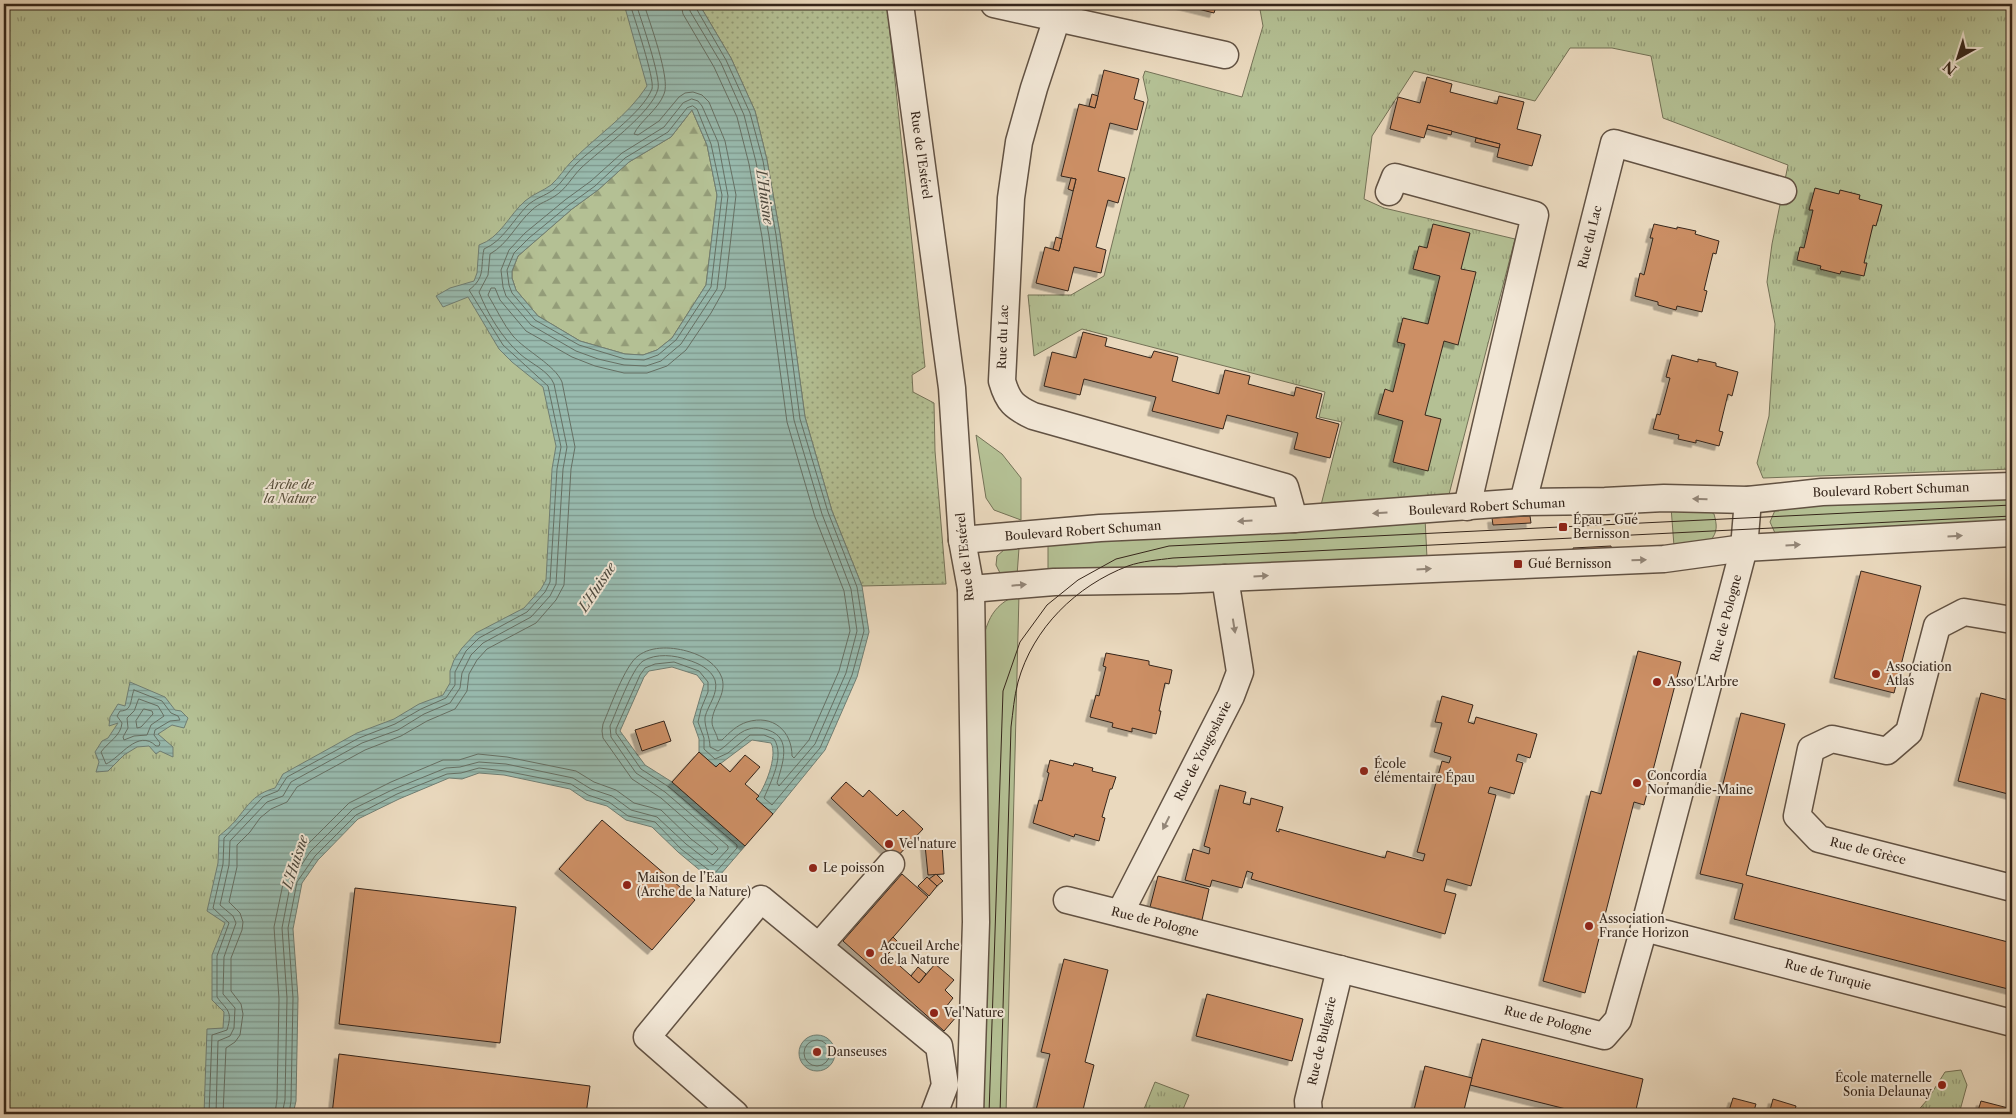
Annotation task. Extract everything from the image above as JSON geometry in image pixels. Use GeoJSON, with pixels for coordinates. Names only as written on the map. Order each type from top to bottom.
{"type":"FeatureCollection","features":[{"type":"Feature","properties":{"kind":"street","name":"Rue de l'Estérel"},"geometry":{"type":"LineString","coordinates":[[900,4],[952,388],[962,540],[970,589],[976,922],[970,1114]]}},
{"type":"Feature","properties":{"kind":"street"},"geometry":{"type":"LineString","coordinates":[[994,4],[1225,55]]}},
{"type":"Feature","properties":{"kind":"street","name":"Rue du Lac"},"geometry":{"type":"LineString","coordinates":[[1057,18],[1019,142],[1011,198],[1002,381],[1007,397],[1016,408],[1061,425],[1285,486],[1294,519]]}},
{"type":"Feature","properties":{"kind":"street","name":"Rue du Lac"},"geometry":{"type":"LineString","coordinates":[[1524,502],[1614,142],[1783,191]]}},
{"type":"Feature","properties":{"kind":"street"},"geometry":{"type":"LineString","coordinates":[[1389,192],[1395,177],[1535,215],[1467,507]]}},
{"type":"Feature","properties":{"kind":"street","name":"Boulevard Robert Schuman"},"geometry":{"type":"LineString","coordinates":[[962,540],[1100,528],[1294,519],[1524,502],[1664,498],[1748,500],[1822,492],[2012,486]]}},
{"type":"Feature","properties":{"kind":"street","name":"Rue de Pologne"},"geometry":{"type":"LineString","coordinates":[[1067,900],[1604,1036],[1618,1020],[1644,928],[1744,548],[1748,500]]}},
{"type":"Feature","properties":{"kind":"street"},"geometry":{"type":"LineString","coordinates":[[970,589],[1054,582],[1178,580],[1664,559],[1744,548],[2012,533]]}},
{"type":"Feature","properties":{"kind":"street","name":"Rue de Yougoslavie"},"geometry":{"type":"LineString","coordinates":[[1120,913],[1231,696],[1240,672],[1225,578]]}},
{"type":"Feature","properties":{"kind":"street","name":"Rue de Grèce"},"geometry":{"type":"LineString","coordinates":[[2012,620],[1964,612],[1937,626],[1909,732],[1888,751],[1832,739],[1811,749],[1797,816],[1819,839],[2012,888]]}},
{"type":"Feature","properties":{"kind":"street"},"geometry":{"type":"LineString","coordinates":[[819,946],[891,864]]}},
{"type":"Feature","properties":{"kind":"street"},"geometry":{"type":"LineString","coordinates":[[735,1114],[646,1037],[761,899],[939,1046],[945,1085],[934,1114]]}},
{"type":"Feature","properties":{"kind":"street","name":"Rue de Turquie"},"geometry":{"type":"LineString","coordinates":[[1644,928],[2012,1023]]}},
{"type":"Feature","properties":{"kind":"street","name":"Rue de Bulgarie"},"geometry":{"type":"LineString","coordinates":[[1309,1114],[1308,1101],[1340,969]]}},
{"type":"Feature","properties":{"kind":"green space","name":"Arche de la Nature"},"geometry":{"type":"Polygon","coordinates":[[[4,4],[671,4],[672,79],[504,253],[512,312],[580,371],[592,599],[307,826],[243,1114],[4,1114],[4,4]]]}},
{"type":"Feature","properties":{"kind":"green space"},"geometry":{"type":"Polygon","coordinates":[[[699,4],[887,4],[925,367],[912,375],[913,392],[934,403],[935,451],[946,584],[862,586],[832,511],[805,417],[780,234],[767,160],[755,111],[731,58],[699,4]]]}},
{"type":"Feature","properties":{"kind":"green space"},"geometry":{"type":"Polygon","coordinates":[[[1259,4],[2012,4],[2012,469],[1763,478],[1757,463],[1769,416],[1775,324],[1767,282],[1772,244],[1788,165],[1663,118],[1651,56],[1612,48],[1570,48],[1535,101],[1414,71],[1372,136],[1364,199],[1384,208],[1515,239],[1446,506],[1320,509],[1342,422],[1319,417],[1325,392],[1082,329],[1034,356],[1028,295],[1071,295],[1104,276],[1148,100],[1143,77],[1145,71],[1242,97],[1263,26],[1259,4]]]}},
{"type":"Feature","properties":{"kind":"green space"},"geometry":{"type":"Polygon","coordinates":[[[692,110],[707,145],[717,195],[706,285],[672,338],[657,350],[643,355],[625,354],[580,341],[538,316],[516,290],[512,278],[512,271],[518,256],[629,162],[671,137],[692,110]]]}},
{"type":"Feature","properties":{"kind":"green space"},"geometry":{"type":"Polygon","coordinates":[[[976,435],[1002,454],[1021,478],[1021,520],[994,510],[986,498],[976,435]]]}},
{"type":"Feature","properties":{"kind":"green space"},"geometry":{"type":"Polygon","coordinates":[[[2012,497],[2012,528],[1775,533],[1770,522],[1776,508],[1785,504],[2012,497]]]}},
{"type":"Feature","properties":{"kind":"green space"},"geometry":{"type":"Polygon","coordinates":[[[1671,507],[1705,508],[1714,514],[1716,528],[1710,541],[1674,546],[1671,507]]]}},
{"type":"Feature","properties":{"kind":"green space"},"geometry":{"type":"Polygon","coordinates":[[[1425,518],[1427,558],[1048,576],[1048,545],[1425,518]]]}},
{"type":"Feature","properties":{"kind":"green space"},"geometry":{"type":"Polygon","coordinates":[[[1019,548],[1017,576],[1000,573],[996,565],[997,556],[1005,549],[1019,548]]]}},
{"type":"Feature","properties":{"kind":"green space"},"geometry":{"type":"Polygon","coordinates":[[[1019,594],[1006,1114],[981,1114],[989,878],[984,635],[992,615],[1000,605],[1019,594]]]}},
{"type":"Feature","properties":{"kind":"green space"},"geometry":{"type":"Polygon","coordinates":[[[1961,1070],[1967,1085],[1959,1114],[1915,1114],[1928,1099],[1945,1072],[1961,1070]]]}},
{"type":"Feature","properties":{"kind":"green space"},"geometry":{"type":"Polygon","coordinates":[[[1155,1082],[1189,1095],[1181,1114],[1142,1114],[1155,1082]]]}},
{"type":"Feature","properties":{"kind":"water","name":"L'Huisne"},"geometry":{"type":"Polygon","coordinates":[[[624,4],[699,4],[731,58],[755,111],[767,160],[780,234],[805,417],[832,511],[862,586],[869,632],[857,677],[825,750],[773,814],[756,799],[767,780],[772,764],[773,749],[771,743],[752,740],[716,767],[699,752],[699,739],[693,722],[704,684],[697,675],[672,667],[649,671],[644,677],[620,731],[645,765],[672,782],[745,846],[714,882],[652,827],[626,820],[607,806],[586,800],[570,789],[504,775],[479,773],[462,779],[449,778],[358,819],[318,860],[302,883],[293,929],[298,998],[296,1101],[293,1114],[204,1114],[207,1029],[223,1028],[224,1012],[212,1000],[212,955],[225,923],[207,911],[218,863],[219,836],[234,822],[252,800],[262,793],[275,788],[283,774],[357,733],[394,719],[419,704],[443,695],[450,683],[450,671],[454,660],[462,648],[476,633],[524,608],[541,589],[546,580],[552,469],[556,446],[543,387],[499,349],[468,297],[443,307],[436,296],[450,288],[474,281],[477,273],[479,245],[499,232],[525,201],[554,182],[581,152],[630,107],[647,86],[624,4]],[[692,110],[671,137],[629,162],[518,256],[512,271],[516,290],[538,316],[580,341],[625,354],[643,355],[657,350],[672,338],[706,285],[717,195],[707,145],[692,110]]]}},
{"type":"Feature","properties":{"kind":"water"},"geometry":{"type":"Polygon","coordinates":[[[130,682],[165,697],[175,710],[181,711],[188,718],[184,728],[172,725],[158,734],[173,747],[173,757],[160,751],[156,754],[149,746],[137,747],[124,755],[108,771],[96,772],[99,762],[95,752],[118,723],[109,726],[110,717],[118,704],[125,706],[130,682]]]}},
{"type":"Feature","properties":{"kind":"water","name":"Danseuses"},"geometry":{"type":"Polygon","coordinates":[[[817,1035],[829,1041],[835,1053],[829,1065],[817,1071],[805,1065],[799,1053],[805,1041],[817,1035]]]}},
{"type":"Feature","properties":{"kind":"building"},"geometry":{"type":"Polygon","coordinates":[[[1178,4],[1217,4],[1214,13],[1178,4]]]}},
{"type":"Feature","properties":{"kind":"building"},"geometry":{"type":"Polygon","coordinates":[[[1104,70],[1139,79],[1134,99],[1144,102],[1137,130],[1110,123],[1098,171],[1125,178],[1118,203],[1108,200],[1096,247],[1106,250],[1101,273],[1074,267],[1068,291],[1036,283],[1045,247],[1059,251],[1076,179],[1061,176],[1079,104],[1095,108],[1104,70]]]}},
{"type":"Feature","properties":{"kind":"building"},"geometry":{"type":"Polygon","coordinates":[[[1427,77],[1452,84],[1450,92],[1497,104],[1499,96],[1524,102],[1517,129],[1541,135],[1532,166],[1497,157],[1500,144],[1428,125],[1424,138],[1390,129],[1398,97],[1420,103],[1427,77]]]}},
{"type":"Feature","properties":{"kind":"building"},"geometry":{"type":"Polygon","coordinates":[[[1092,94],[1098,96],[1095,108],[1089,106],[1092,94]]]}},
{"type":"Feature","properties":{"kind":"building"},"geometry":{"type":"Polygon","coordinates":[[[1428,125],[1452,131],[1451,135],[1427,129],[1428,125]]]}},
{"type":"Feature","properties":{"kind":"building"},"geometry":{"type":"Polygon","coordinates":[[[1476,138],[1500,144],[1499,148],[1475,142],[1476,138]]]}},
{"type":"Feature","properties":{"kind":"building"},"geometry":{"type":"Polygon","coordinates":[[[1071,178],[1076,179],[1073,191],[1068,189],[1071,178]]]}},
{"type":"Feature","properties":{"kind":"building"},"geometry":{"type":"Polygon","coordinates":[[[1815,188],[1839,194],[1840,190],[1860,195],[1859,199],[1882,205],[1876,226],[1873,225],[1864,263],[1867,263],[1864,276],[1841,271],[1840,274],[1820,269],[1821,266],[1797,260],[1800,247],[1804,248],[1813,210],[1809,210],[1815,188]]]}},
{"type":"Feature","properties":{"kind":"building"},"geometry":{"type":"Polygon","coordinates":[[[1433,224],[1470,233],[1461,269],[1476,272],[1458,345],[1444,341],[1425,415],[1441,419],[1428,471],[1393,462],[1403,421],[1378,414],[1385,389],[1393,392],[1405,344],[1397,342],[1403,318],[1428,324],[1440,276],[1413,269],[1419,246],[1427,248],[1433,224]]]}},
{"type":"Feature","properties":{"kind":"building"},"geometry":{"type":"Polygon","coordinates":[[[1654,224],[1696,231],[1695,234],[1719,241],[1716,254],[1713,253],[1704,290],[1707,291],[1702,312],[1677,306],[1676,310],[1658,305],[1658,302],[1635,296],[1640,273],[1644,275],[1653,238],[1650,238],[1654,224]]]}},
{"type":"Feature","properties":{"kind":"building"},"geometry":{"type":"Polygon","coordinates":[[[1056,237],[1062,239],[1059,251],[1053,249],[1056,237]]]}},
{"type":"Feature","properties":{"kind":"building"},"geometry":{"type":"Polygon","coordinates":[[[1083,332],[1107,338],[1105,346],[1151,358],[1154,351],[1178,357],[1172,381],[1219,394],[1225,370],[1250,376],[1248,384],[1294,396],[1296,387],[1322,394],[1316,418],[1339,424],[1330,458],[1294,449],[1298,433],[1227,415],[1223,429],[1152,411],[1156,397],[1084,379],[1080,395],[1044,386],[1052,352],[1076,358],[1083,332]]]}},
{"type":"Feature","properties":{"kind":"building"},"geometry":{"type":"Polygon","coordinates":[[[1672,355],[1698,362],[1698,359],[1716,363],[1716,366],[1738,372],[1732,396],[1728,394],[1719,431],[1723,432],[1719,446],[1696,440],[1696,443],[1678,439],[1679,435],[1653,429],[1657,414],[1660,415],[1670,378],[1666,377],[1672,355]]]}},
{"type":"Feature","properties":{"kind":"building"},"geometry":{"type":"Polygon","coordinates":[[[1530,516],[1531,523],[1493,525],[1492,518],[1530,516]]]}},
{"type":"Feature","properties":{"kind":"building"},"geometry":{"type":"Polygon","coordinates":[[[1611,546],[1612,553],[1574,555],[1573,548],[1611,546]]]}},
{"type":"Feature","properties":{"kind":"building"},"geometry":{"type":"Polygon","coordinates":[[[1861,571],[1921,586],[1894,693],[1834,678],[1861,571]]]}},
{"type":"Feature","properties":{"kind":"building"},"geometry":{"type":"Polygon","coordinates":[[[1638,651],[1681,662],[1644,805],[1634,802],[1585,993],[1543,981],[1591,791],[1601,794],[1638,651]]]}},
{"type":"Feature","properties":{"kind":"building"},"geometry":{"type":"Polygon","coordinates":[[[1106,653],[1149,661],[1149,665],[1172,670],[1169,684],[1165,683],[1156,734],[1132,728],[1132,732],[1112,727],[1113,723],[1090,717],[1096,695],[1099,696],[1106,667],[1103,666],[1106,653]]]}},
{"type":"Feature","properties":{"kind":"building"},"geometry":{"type":"Polygon","coordinates":[[[1981,693],[2012,701],[2012,795],[1958,781],[1981,693]]]}},
{"type":"Feature","properties":{"kind":"building"},"geometry":{"type":"Polygon","coordinates":[[[1442,696],[1473,705],[1468,722],[1474,724],[1476,717],[1537,734],[1530,758],[1518,754],[1516,761],[1523,763],[1514,794],[1490,787],[1488,793],[1496,795],[1471,886],[1447,879],[1444,891],[1456,894],[1445,934],[1251,879],[1253,873],[1247,871],[1242,888],[1212,880],[1210,887],[1185,880],[1193,849],[1209,854],[1210,848],[1204,846],[1220,785],[1246,792],[1243,803],[1250,805],[1251,798],[1283,807],[1276,831],[1279,832],[1279,829],[1385,858],[1387,851],[1423,861],[1425,854],[1417,852],[1442,761],[1449,763],[1451,757],[1434,752],[1442,723],[1435,722],[1442,696]]]}},
{"type":"Feature","properties":{"kind":"building"},"geometry":{"type":"Polygon","coordinates":[[[1741,713],[1785,724],[1746,875],[2012,943],[2012,990],[1734,919],[1743,884],[1700,874],[1741,713]]]}},
{"type":"Feature","properties":{"kind":"building"},"geometry":{"type":"Polygon","coordinates":[[[664,721],[671,741],[642,751],[635,730],[664,721]]]}},
{"type":"Feature","properties":{"kind":"building"},"geometry":{"type":"Polygon","coordinates":[[[699,752],[716,767],[720,763],[730,772],[745,755],[760,767],[745,784],[759,796],[756,799],[773,814],[745,846],[672,782],[699,752]]]}},
{"type":"Feature","properties":{"kind":"building"},"geometry":{"type":"Polygon","coordinates":[[[1050,760],[1073,766],[1074,763],[1093,768],[1092,771],[1116,777],[1112,789],[1110,789],[1102,817],[1105,818],[1099,841],[1075,834],[1074,837],[1033,823],[1039,800],[1042,801],[1049,773],[1047,772],[1050,760]]]}},
{"type":"Feature","properties":{"kind":"building"},"geometry":{"type":"Polygon","coordinates":[[[846,782],[863,797],[869,790],[897,816],[903,810],[923,829],[895,859],[831,798],[846,782]]]}},
{"type":"Feature","properties":{"kind":"building","name":"Maison de l’Eau (Arche de la Nature)"},"geometry":{"type":"Polygon","coordinates":[[[602,820],[695,900],[652,950],[559,869],[602,820]]]}},
{"type":"Feature","properties":{"kind":"building"},"geometry":{"type":"Polygon","coordinates":[[[942,844],[944,874],[928,875],[925,845],[942,844]]]}},
{"type":"Feature","properties":{"kind":"building","name":"Accueil Arche de la Nature"},"geometry":{"type":"Polygon","coordinates":[[[902,874],[928,897],[882,950],[919,983],[935,964],[954,980],[945,990],[953,998],[946,1007],[957,1016],[944,1031],[843,941],[902,874]]]}},
{"type":"Feature","properties":{"kind":"building"},"geometry":{"type":"Polygon","coordinates":[[[936,874],[943,881],[937,886],[929,879],[936,874]]]}},
{"type":"Feature","properties":{"kind":"building"},"geometry":{"type":"Polygon","coordinates":[[[1158,876],[1209,889],[1202,920],[1150,907],[1158,876]]]}},
{"type":"Feature","properties":{"kind":"building"},"geometry":{"type":"Polygon","coordinates":[[[927,877],[937,886],[929,896],[918,886],[927,877]]]}},
{"type":"Feature","properties":{"kind":"building"},"geometry":{"type":"Polygon","coordinates":[[[355,888],[516,907],[500,1043],[339,1024],[355,888]]]}},
{"type":"Feature","properties":{"kind":"building"},"geometry":{"type":"Polygon","coordinates":[[[893,937],[899,943],[887,955],[882,950],[893,937]]]}},
{"type":"Feature","properties":{"kind":"building"},"geometry":{"type":"Polygon","coordinates":[[[1064,959],[1108,970],[1085,1062],[1094,1065],[1082,1114],[1035,1114],[1050,1054],[1041,1052],[1064,959]]]}},
{"type":"Feature","properties":{"kind":"building"},"geometry":{"type":"Polygon","coordinates":[[[918,967],[926,974],[919,983],[911,976],[918,967]]]}},
{"type":"Feature","properties":{"kind":"building"},"geometry":{"type":"Polygon","coordinates":[[[1207,994],[1303,1019],[1292,1061],[1196,1036],[1207,994]]]}},
{"type":"Feature","properties":{"kind":"building"},"geometry":{"type":"Polygon","coordinates":[[[1482,1039],[1643,1079],[1635,1114],[1586,1114],[1470,1085],[1482,1039]]]}},
{"type":"Feature","properties":{"kind":"building"},"geometry":{"type":"Polygon","coordinates":[[[339,1054],[590,1086],[586,1114],[332,1114],[339,1054]]]}},
{"type":"Feature","properties":{"kind":"building"},"geometry":{"type":"Polygon","coordinates":[[[1425,1066],[1472,1078],[1463,1114],[1413,1114],[1425,1066]]]}},
{"type":"Feature","properties":{"kind":"building"},"geometry":{"type":"Polygon","coordinates":[[[1733,1098],[1756,1104],[1753,1114],[1728,1114],[1733,1098]]]}},
{"type":"Feature","properties":{"kind":"building"},"geometry":{"type":"Polygon","coordinates":[[[1773,1099],[1796,1106],[1794,1114],[1769,1114],[1773,1099]]]}},
{"type":"Feature","properties":{"kind":"building"},"geometry":{"type":"Polygon","coordinates":[[[1981,1101],[2012,1109],[2012,1114],[1977,1114],[1981,1101]]]}},
{"type":"Feature","properties":{"kind":"tram line"},"geometry":{"type":"LineString","coordinates":[[989,1114],[1003,691],[1020,642],[1047,605],[1078,580],[1116,559],[1169,546],[2012,505]]}},
{"type":"Feature","properties":{"kind":"tram line"},"geometry":{"type":"LineString","coordinates":[[1000,1114],[1011,727],[1016,693],[1025,662],[1034,644],[1059,611],[1091,585],[1128,566],[1173,558],[2012,516]]}},
{"type":"Feature","properties":{"kind":"place","name":"Épau - Gué Bernisson"},"geometry":{"type":"Point","coordinates":[1563,527]}},
{"type":"Feature","properties":{"kind":"place","name":"Gué Bernisson"},"geometry":{"type":"Point","coordinates":[1518,564]}},
{"type":"Feature","properties":{"kind":"place","name":"Association Atlas"},"geometry":{"type":"Point","coordinates":[1876,674]}},
{"type":"Feature","properties":{"kind":"place","name":"Asso L'Arbre"},"geometry":{"type":"Point","coordinates":[1657,682]}},
{"type":"Feature","properties":{"kind":"place","name":"École élémentaire Épau"},"geometry":{"type":"Point","coordinates":[1364,771]}},
{"type":"Feature","properties":{"kind":"place","name":"Concordia Normandie-Maine"},"geometry":{"type":"Point","coordinates":[1637,783]}},
{"type":"Feature","properties":{"kind":"place","name":"Vel'nature"},"geometry":{"type":"Point","coordinates":[889,844]}},
{"type":"Feature","properties":{"kind":"place","name":"Le poisson"},"geometry":{"type":"Point","coordinates":[813,868]}},
{"type":"Feature","properties":{"kind":"place","name":"Maison de l’Eau (Arche de la Nature)"},"geometry":{"type":"Point","coordinates":[627,885]}},
{"type":"Feature","properties":{"kind":"place","name":"Association France Horizon"},"geometry":{"type":"Point","coordinates":[1589,926]}},
{"type":"Feature","properties":{"kind":"place","name":"Accueil Arche de la Nature"},"geometry":{"type":"Point","coordinates":[870,953]}},
{"type":"Feature","properties":{"kind":"place","name":"Vel'Nature"},"geometry":{"type":"Point","coordinates":[934,1013]}},
{"type":"Feature","properties":{"kind":"place","name":"Danseuses"},"geometry":{"type":"Point","coordinates":[817,1052]}},
{"type":"Feature","properties":{"kind":"place","name":"École maternelle Sonia Delaunay"},"geometry":{"type":"Point","coordinates":[1942,1085]}}]}
